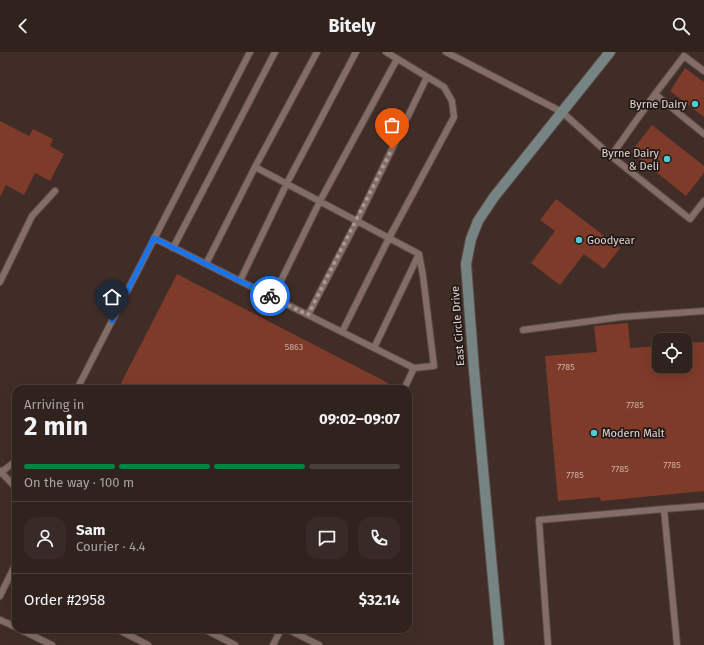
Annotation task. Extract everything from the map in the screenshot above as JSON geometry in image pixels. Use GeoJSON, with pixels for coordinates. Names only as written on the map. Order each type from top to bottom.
{"type":"FeatureCollection","features":[{"type":"Feature","properties":{"kind":"street","name":"East Circle Drive"},"geometry":{"type":"LineString","coordinates":[[499,645],[466,264],[471,239],[478,222],[490,203],[610,52]]}},
{"type":"Feature","properties":{"kind":"lane"},"geometry":{"type":"LineString","coordinates":[[79,385],[250,52]]}},
{"type":"Feature","properties":{"kind":"lane"},"geometry":{"type":"LineString","coordinates":[[173,248],[275,52]]}},
{"type":"Feature","properties":{"kind":"lane"},"geometry":{"type":"LineString","coordinates":[[206,264],[255,167],[317,52]]}},
{"type":"Feature","properties":{"kind":"lane"},"geometry":{"type":"LineString","coordinates":[[240,281],[287,184],[356,52]]}},
{"type":"Feature","properties":{"kind":"lane"},"geometry":{"type":"LineString","coordinates":[[342,332],[389,238],[454,117],[452,101],[444,87],[386,52]]}},
{"type":"Feature","properties":{"kind":"lane"},"geometry":{"type":"LineString","coordinates":[[446,52],[562,112],[611,156],[690,219],[704,201]]}},
{"type":"Feature","properties":{"kind":"lane"},"geometry":{"type":"LineString","coordinates":[[611,156],[684,56],[704,71]]}},
{"type":"Feature","properties":{"kind":"lane"},"geometry":{"type":"LineString","coordinates":[[273,297],[320,201],[397,59]]}},
{"type":"Feature","properties":{"kind":"lane"},"geometry":{"type":"LineString","coordinates":[[308,315],[427,77]]}},
{"type":"Feature","properties":{"kind":"lane"},"geometry":{"type":"LineString","coordinates":[[655,94],[704,134]]}},
{"type":"Feature","properties":{"kind":"lane"},"geometry":{"type":"LineString","coordinates":[[255,167],[419,254]]}},
{"type":"Feature","properties":{"kind":"lane"},"geometry":{"type":"LineString","coordinates":[[0,282],[32,216],[55,191]]}},
{"type":"Feature","properties":{"kind":"lane"},"geometry":{"type":"LineString","coordinates":[[154,238],[414,368],[434,366],[419,254]]}},
{"type":"Feature","properties":{"kind":"lane"},"geometry":{"type":"LineString","coordinates":[[374,348],[419,254]]}},
{"type":"Feature","properties":{"kind":"lane"},"geometry":{"type":"LineString","coordinates":[[523,330],[621,317],[704,311]]}},
{"type":"Feature","properties":{"kind":"lane"},"geometry":{"type":"LineString","coordinates":[[406,385],[414,368]]}},
{"type":"Feature","properties":{"kind":"lane"},"geometry":{"type":"LineString","coordinates":[[12,464],[0,472],[12,484]]}},
{"type":"Feature","properties":{"kind":"lane"},"geometry":{"type":"LineString","coordinates":[[548,645],[539,520],[704,506]]}},
{"type":"Feature","properties":{"kind":"lane"},"geometry":{"type":"LineString","coordinates":[[664,509],[677,645]]}},
{"type":"Feature","properties":{"kind":"lane"},"geometry":{"type":"LineString","coordinates":[[0,596],[12,578]]}},
{"type":"Feature","properties":{"kind":"lane"},"geometry":{"type":"LineString","coordinates":[[0,620],[12,626]]}},
{"type":"Feature","properties":{"kind":"lane"},"geometry":{"type":"LineString","coordinates":[[27,633],[52,645]]}},
{"type":"Feature","properties":{"kind":"lane"},"geometry":{"type":"LineString","coordinates":[[125,633],[148,645]]}},
{"type":"Feature","properties":{"kind":"lane"},"geometry":{"type":"LineString","coordinates":[[212,633],[236,645]]}},
{"type":"Feature","properties":{"kind":"lane"},"geometry":{"type":"LineString","coordinates":[[273,645],[279,633]]}},
{"type":"Feature","properties":{"kind":"lane"},"geometry":{"type":"LineString","coordinates":[[295,633],[319,645]]}},
{"type":"Feature","properties":{"kind":"building","name":"Byrne Dairy"},"geometry":{"type":"Polygon","coordinates":[[[685,68],[704,82],[704,117],[670,91],[685,68]]]}},
{"type":"Feature","properties":{"kind":"building"},"geometry":{"type":"Polygon","coordinates":[[[0,121],[29,136],[33,129],[53,139],[50,146],[64,154],[50,181],[35,173],[24,195],[6,185],[0,197],[0,121]]]}},
{"type":"Feature","properties":{"kind":"building","name":"Byrne Dairy & Deli"},"geometry":{"type":"Polygon","coordinates":[[[652,125],[704,166],[704,173],[686,196],[631,152],[652,125]]]}},
{"type":"Feature","properties":{"kind":"building","name":"Goodyear"},"geometry":{"type":"Polygon","coordinates":[[[556,199],[620,248],[604,269],[584,254],[560,285],[531,263],[555,231],[540,220],[556,199]]]}},
{"type":"Feature","properties":{"kind":"building"},"geometry":{"type":"Polygon","coordinates":[[[177,274],[388,383],[387,385],[120,385],[177,274]]]}},
{"type":"Feature","properties":{"kind":"building"},"geometry":{"type":"Polygon","coordinates":[[[628,323],[630,348],[652,346],[652,373],[692,373],[692,343],[704,342],[704,491],[601,501],[600,497],[558,501],[545,356],[597,352],[594,326],[628,323]]]}},
{"type":"Feature","properties":{"kind":"way so far"},"geometry":{"type":"LineString","coordinates":[[270,296],[308,315],[392,149]]}},
{"type":"Feature","properties":{"kind":"place","name":"Byrne Dairy"},"geometry":{"type":"Point","coordinates":[695,104]}},
{"type":"Feature","properties":{"kind":"place","name":"Byrne Dairy & Deli"},"geometry":{"type":"Point","coordinates":[667,159]}},
{"type":"Feature","properties":{"kind":"place","name":"Goodyear"},"geometry":{"type":"Point","coordinates":[579,240]}},
{"type":"Feature","properties":{"kind":"place","name":"Modern Malt"},"geometry":{"type":"Point","coordinates":[594,433]}},
{"type":"Feature","properties":{"kind":"route"},"geometry":{"type":"LineString","coordinates":[[112,321],[154,238],[270,296]]}}]}
